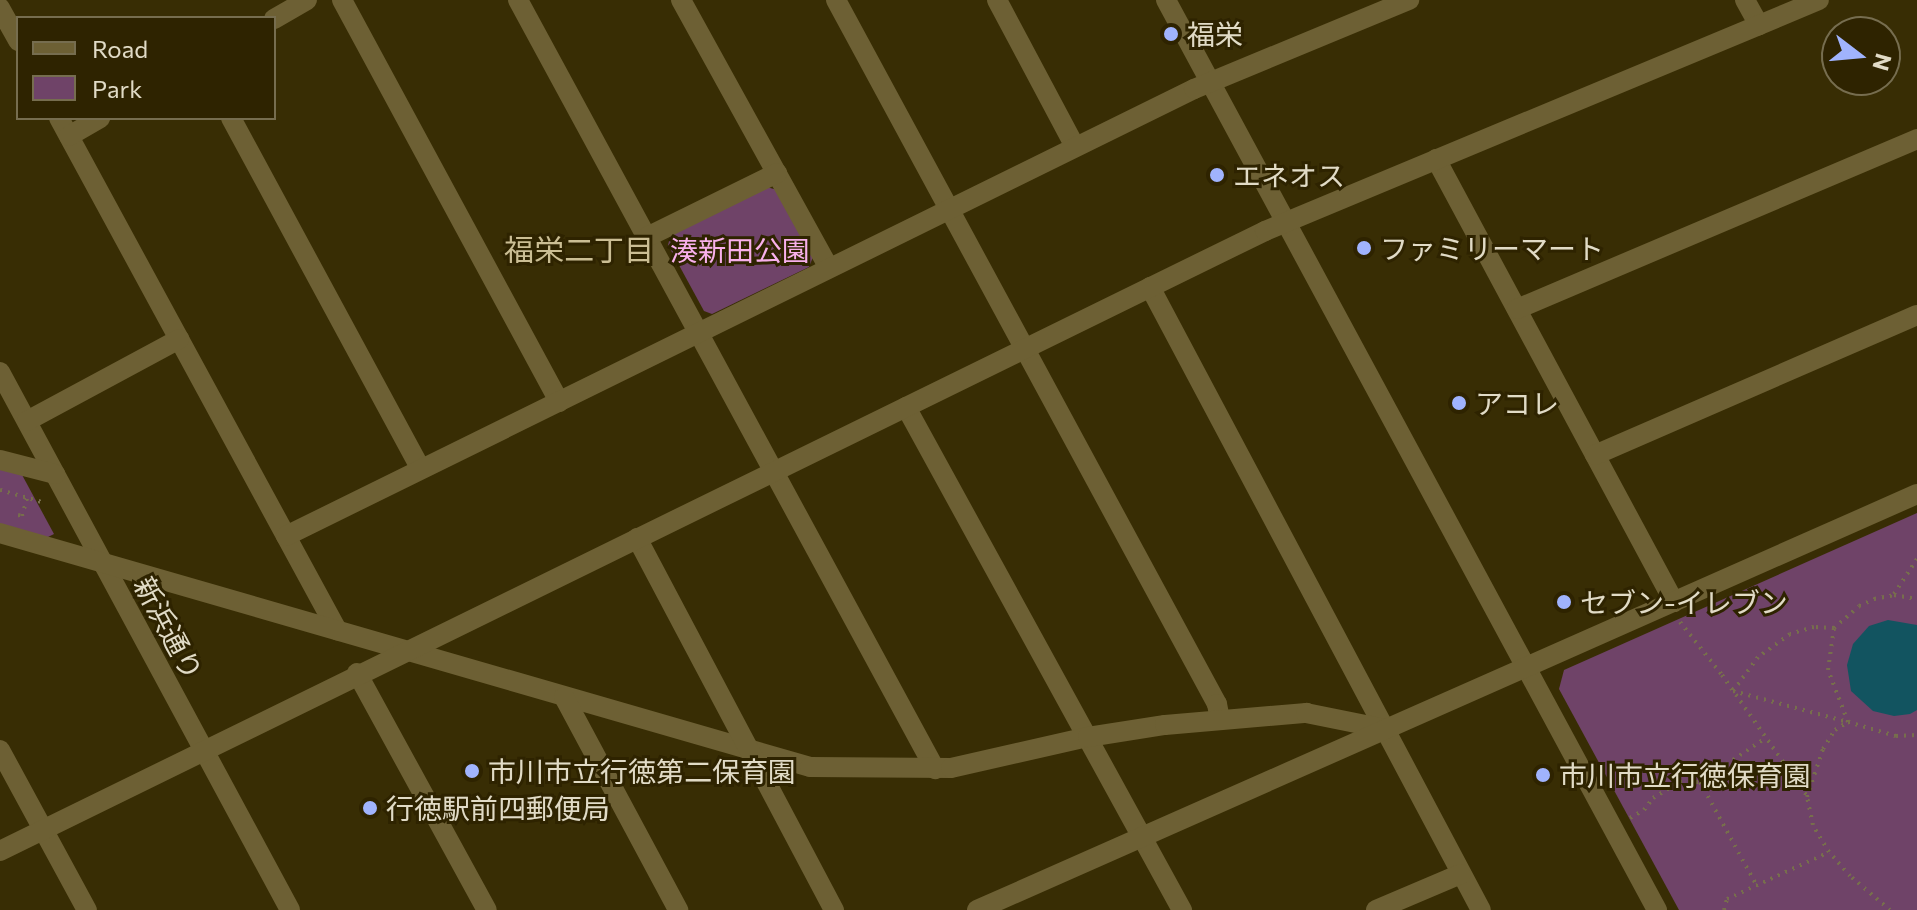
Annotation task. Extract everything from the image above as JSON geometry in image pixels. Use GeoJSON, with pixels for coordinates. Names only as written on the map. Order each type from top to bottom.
{"type":"FeatureCollection","features":[{"type":"Feature","properties":{"kind":"street"},"geometry":{"type":"LineString","coordinates":[[276,18],[307,0]]}},
{"type":"Feature","properties":{"kind":"street"},"geometry":{"type":"LineString","coordinates":[[342,0],[559,402]]}},
{"type":"Feature","properties":{"kind":"street"},"geometry":{"type":"LineString","coordinates":[[518,0],[935,769]]}},
{"type":"Feature","properties":{"kind":"street"},"geometry":{"type":"LineString","coordinates":[[681,0],[829,268]]}},
{"type":"Feature","properties":{"kind":"street"},"geometry":{"type":"LineString","coordinates":[[836,0],[1217,704],[1220,720]]}},
{"type":"Feature","properties":{"kind":"street"},"geometry":{"type":"LineString","coordinates":[[997,0],[1075,147]]}},
{"type":"Feature","properties":{"kind":"street"},"geometry":{"type":"LineString","coordinates":[[1166,0],[1657,910]]}},
{"type":"Feature","properties":{"kind":"street"},"geometry":{"type":"LineString","coordinates":[[1350,0],[1361,19]]}},
{"type":"Feature","properties":{"kind":"street"},"geometry":{"type":"LineString","coordinates":[[286,536],[1210,82],[1409,0]]}},
{"type":"Feature","properties":{"kind":"street"},"geometry":{"type":"LineString","coordinates":[[1745,0],[1759,25]]}},
{"type":"Feature","properties":{"kind":"street"},"geometry":{"type":"LineString","coordinates":[[0,851],[357,673],[1286,222],[1819,0]]}},
{"type":"Feature","properties":{"kind":"street"},"geometry":{"type":"LineString","coordinates":[[0,8],[16,37]]}},
{"type":"Feature","properties":{"kind":"street"},"geometry":{"type":"LineString","coordinates":[[92,120],[64,127],[337,630]]}},
{"type":"Feature","properties":{"kind":"street"},"geometry":{"type":"LineString","coordinates":[[232,120],[421,469]]}},
{"type":"Feature","properties":{"kind":"street"},"geometry":{"type":"LineString","coordinates":[[1517,309],[1917,139]]}},
{"type":"Feature","properties":{"kind":"street"},"geometry":{"type":"LineString","coordinates":[[1436,159],[1675,610]]}},
{"type":"Feature","properties":{"kind":"street"},"geometry":{"type":"LineString","coordinates":[[647,237],[777,173]]}},
{"type":"Feature","properties":{"kind":"street"},"geometry":{"type":"LineString","coordinates":[[1150,287],[1481,910]]}},
{"type":"Feature","properties":{"kind":"street"},"geometry":{"type":"LineString","coordinates":[[1595,455],[1917,315]]}},
{"type":"Feature","properties":{"kind":"street"},"geometry":{"type":"LineString","coordinates":[[27,421],[179,339]]}},
{"type":"Feature","properties":{"kind":"street","name":"新浜通り"},"geometry":{"type":"LineString","coordinates":[[0,372],[290,910]]}},
{"type":"Feature","properties":{"kind":"street"},"geometry":{"type":"LineString","coordinates":[[906,407],[1182,910]]}},
{"type":"Feature","properties":{"kind":"street"},"geometry":{"type":"LineString","coordinates":[[0,460],[55,474]]}},
{"type":"Feature","properties":{"kind":"street"},"geometry":{"type":"LineString","coordinates":[[977,910],[1003,905],[1142,836],[1385,729],[1526,668],[1675,610],[1917,494]]}},
{"type":"Feature","properties":{"kind":"street"},"geometry":{"type":"LineString","coordinates":[[0,533],[810,767],[935,769],[1088,737],[1220,720],[1306,713],[1385,729]]}},
{"type":"Feature","properties":{"kind":"street"},"geometry":{"type":"LineString","coordinates":[[637,538],[834,910]]}},
{"type":"Feature","properties":{"kind":"street"},"geometry":{"type":"LineString","coordinates":[[357,673],[487,910]]}},
{"type":"Feature","properties":{"kind":"street"},"geometry":{"type":"LineString","coordinates":[[564,697],[678,910]]}},
{"type":"Feature","properties":{"kind":"street"},"geometry":{"type":"LineString","coordinates":[[0,750],[87,910]]}},
{"type":"Feature","properties":{"kind":"street"},"geometry":{"type":"LineString","coordinates":[[1376,910],[1461,874]]}},
{"type":"Feature","properties":{"kind":"path"},"geometry":{"type":"LineString","coordinates":[[0,490],[45,503]]}},
{"type":"Feature","properties":{"kind":"path"},"geometry":{"type":"LineString","coordinates":[[11,513],[22,516],[27,498]]}},
{"type":"Feature","properties":{"kind":"path"},"geometry":{"type":"LineString","coordinates":[[1894,595],[1917,559]]}},
{"type":"Feature","properties":{"kind":"path"},"geometry":{"type":"LineString","coordinates":[[1848,722],[1828,670],[1834,628],[1859,606],[1894,595],[1917,599]]}},
{"type":"Feature","properties":{"kind":"path"},"geometry":{"type":"LineString","coordinates":[[1675,610],[1807,797],[1813,825],[1829,852],[1850,876],[1890,910]]}},
{"type":"Feature","properties":{"kind":"path"},"geometry":{"type":"LineString","coordinates":[[1733,691],[1758,657],[1790,634],[1814,627],[1834,628]]}},
{"type":"Feature","properties":{"kind":"path"},"geometry":{"type":"LineString","coordinates":[[1733,691],[1896,736],[1917,735]]}},
{"type":"Feature","properties":{"kind":"path"},"geometry":{"type":"LineString","coordinates":[[1807,797],[1823,749],[1835,730],[1848,722]]}},
{"type":"Feature","properties":{"kind":"path"},"geometry":{"type":"LineString","coordinates":[[1628,819],[1644,810],[1653,798],[1680,782],[1700,782],[1765,739]]}},
{"type":"Feature","properties":{"kind":"path"},"geometry":{"type":"LineString","coordinates":[[1700,782],[1757,886]]}},
{"type":"Feature","properties":{"kind":"path"},"geometry":{"type":"LineString","coordinates":[[1724,910],[1727,899],[1829,852]]}},
{"type":"Feature","properties":{"kind":"green space","name":"湊新田公園"},"geometry":{"type":"Polygon","coordinates":[[[767,187],[777,190],[813,257],[809,267],[712,314],[704,311],[668,245],[671,234],[767,187]]]}},
{"type":"Feature","properties":{"kind":"green space"},"geometry":{"type":"Polygon","coordinates":[[[0,468],[21,473],[54,534],[46,538],[0,524],[0,468]]]}},
{"type":"Feature","properties":{"kind":"green space"},"geometry":{"type":"Polygon","coordinates":[[[1917,513],[1917,910],[1679,910],[1559,689],[1564,670],[1917,513]]]}},
{"type":"Feature","properties":{"kind":"water"},"geometry":{"type":"Polygon","coordinates":[[[1888,620],[1917,625],[1917,710],[1910,714],[1894,716],[1873,711],[1851,691],[1847,665],[1853,644],[1869,626],[1888,620]]]}},
{"type":"Feature","properties":{"kind":"place","name":"福栄"},"geometry":{"type":"Point","coordinates":[1171,34]}},
{"type":"Feature","properties":{"kind":"place","name":"エネオス"},"geometry":{"type":"Point","coordinates":[1217,175]}},
{"type":"Feature","properties":{"kind":"place","name":"ファミリーマート"},"geometry":{"type":"Point","coordinates":[1364,248]}},
{"type":"Feature","properties":{"kind":"place","name":"アコレ"},"geometry":{"type":"Point","coordinates":[1459,403]}},
{"type":"Feature","properties":{"kind":"place","name":"セブン-イレブン"},"geometry":{"type":"Point","coordinates":[1564,602]}},
{"type":"Feature","properties":{"kind":"place","name":"市川市立行徳第二保育園"},"geometry":{"type":"Point","coordinates":[472,771]}},
{"type":"Feature","properties":{"kind":"place","name":"市川市立行徳保育園"},"geometry":{"type":"Point","coordinates":[1543,775]}},
{"type":"Feature","properties":{"kind":"place","name":"行徳駅前四郵便局"},"geometry":{"type":"Point","coordinates":[370,808]}},
{"type":"Feature","properties":{"kind":"district","name":"福栄二丁目"},"geometry":{"type":"Point","coordinates":[579,249]}}]}
